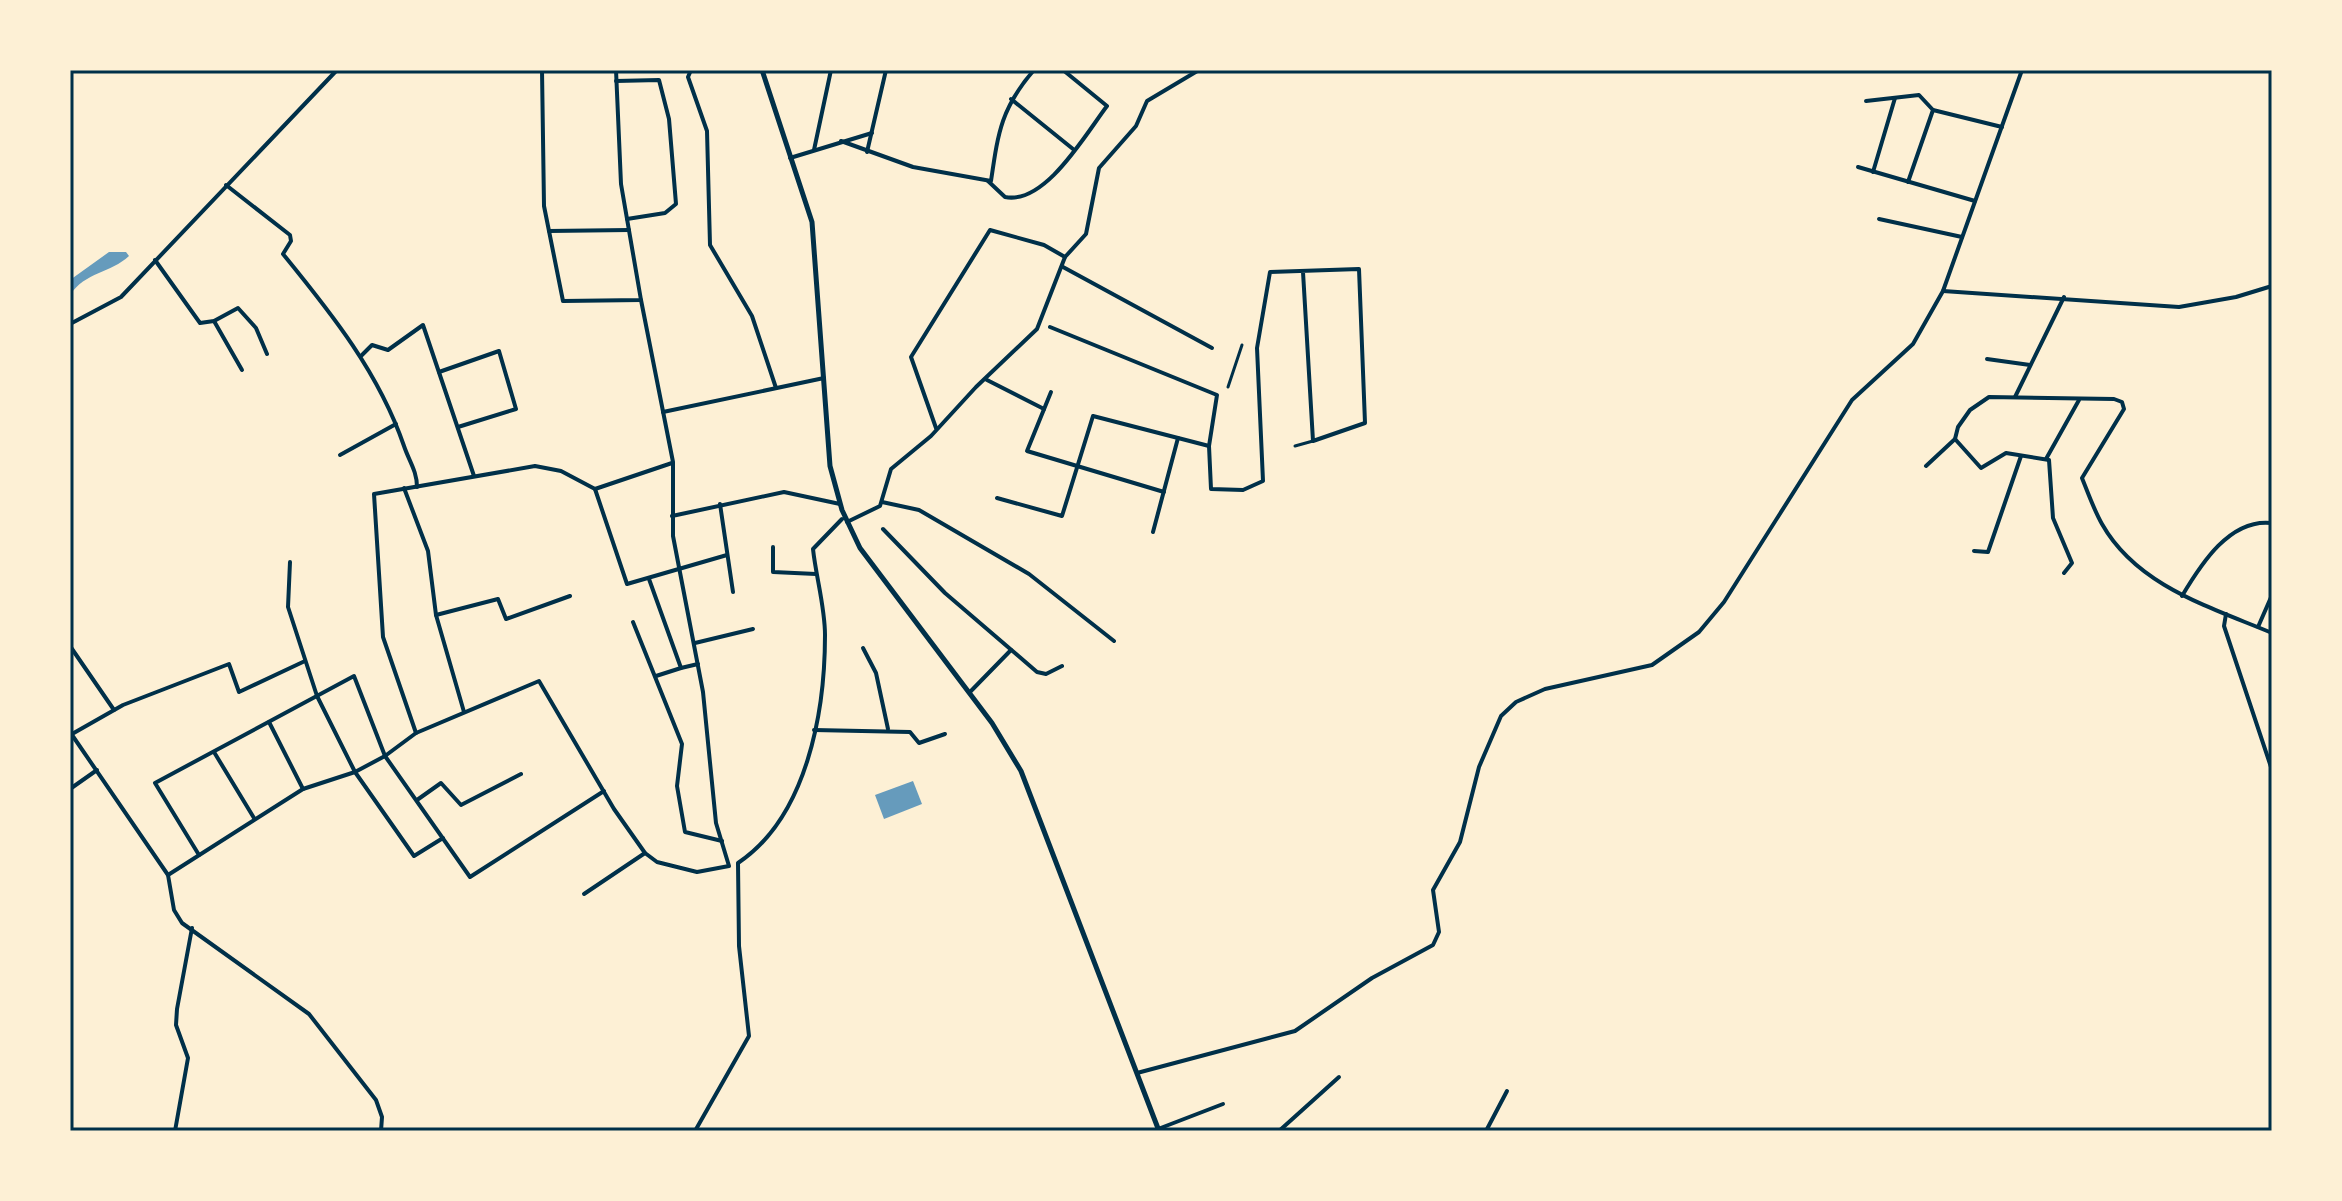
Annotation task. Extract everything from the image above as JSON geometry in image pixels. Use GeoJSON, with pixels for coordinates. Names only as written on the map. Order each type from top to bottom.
{"type":"FeatureCollection","features":[{"type":"Feature","properties":{"kind":"street"},"geometry":{"type":"LineString","coordinates":[[70,324],[121,297],[337,70]]}},
{"type":"Feature","properties":{"kind":"street"},"geometry":{"type":"LineString","coordinates":[[542,70],[544,206],[563,301],[641,300]]}},
{"type":"Feature","properties":{"kind":"street"},"geometry":{"type":"LineString","coordinates":[[168,875],[303,789],[355,772],[385,756],[416,733],[539,681],[645,853],[673,867],[718,870],[729,866],[713,803],[714,775],[699,664],[672,516],[673,462],[621,184],[616,70]]}},
{"type":"Feature","properties":{"kind":"street"},"geometry":{"type":"LineString","coordinates":[[691,70],[688,77],[707,131],[710,245],[752,316],[776,388]]}},
{"type":"Feature","properties":{"kind":"street"},"geometry":{"type":"LineString","coordinates":[[762,70],[812,222],[830,466],[844,521],[860,548],[970,692],[1021,771],[1159,1130],[1223,1104]]}},
{"type":"Feature","properties":{"kind":"street"},"geometry":{"type":"LineString","coordinates":[[814,150],[831,70]]}},
{"type":"Feature","properties":{"kind":"street"},"geometry":{"type":"LineString","coordinates":[[867,152],[886,70]]}},
{"type":"Feature","properties":{"kind":"street"},"geometry":{"type":"LineString","coordinates":[[988,181],[991,181],[1001,118],[1011,99],[1034,70]]}},
{"type":"Feature","properties":{"kind":"street"},"geometry":{"type":"LineString","coordinates":[[841,141],[913,167],[988,181],[1005,197],[1021,199],[1047,181],[1107,106],[1063,70]]}},
{"type":"Feature","properties":{"kind":"street"},"geometry":{"type":"LineString","coordinates":[[882,502],[891,469],[936,430],[1037,329],[1065,257],[1086,234],[1095,181],[1104,161],[1136,126],[1152,95],[1199,70]]}},
{"type":"Feature","properties":{"kind":"street"},"geometry":{"type":"LineString","coordinates":[[1137,1073],[1295,1031],[1372,978],[1433,945],[1439,932],[1433,890],[1460,842],[1479,767],[1501,716],[1516,702],[1545,689],[1652,665],[1699,632],[1724,602],[1852,400],[1913,344],[1943,291],[2022,70]]}},
{"type":"Feature","properties":{"kind":"street"},"geometry":{"type":"LineString","coordinates":[[616,81],[659,80],[670,133],[676,204],[665,213],[627,219]]}},
{"type":"Feature","properties":{"kind":"street"},"geometry":{"type":"LineString","coordinates":[[1866,101],[1919,95],[1933,110],[2002,127]]}},
{"type":"Feature","properties":{"kind":"street"},"geometry":{"type":"LineString","coordinates":[[1873,172],[1895,98]]}},
{"type":"Feature","properties":{"kind":"street"},"geometry":{"type":"LineString","coordinates":[[1011,99],[1073,149]]}},
{"type":"Feature","properties":{"kind":"street"},"geometry":{"type":"LineString","coordinates":[[1908,182],[1933,110]]}},
{"type":"Feature","properties":{"kind":"street"},"geometry":{"type":"LineString","coordinates":[[790,158],[872,133]]}},
{"type":"Feature","properties":{"kind":"street"},"geometry":{"type":"LineString","coordinates":[[1858,167],[1975,201]]}},
{"type":"Feature","properties":{"kind":"street"},"geometry":{"type":"LineString","coordinates":[[226,185],[290,235],[291,241],[283,254],[327,305],[362,356],[396,424],[414,468],[417,487]]}},
{"type":"Feature","properties":{"kind":"street"},"geometry":{"type":"LineString","coordinates":[[1879,219],[1962,237]]}},
{"type":"Feature","properties":{"kind":"street"},"geometry":{"type":"LineString","coordinates":[[549,231],[629,230]]}},
{"type":"Feature","properties":{"kind":"street"},"geometry":{"type":"LineString","coordinates":[[936,430],[911,357],[990,230],[1044,245],[1065,257]]}},
{"type":"Feature","properties":{"kind":"street"},"geometry":{"type":"LineString","coordinates":[[155,260],[200,323],[214,321],[238,308],[256,328],[267,354]]}},
{"type":"Feature","properties":{"kind":"street"},"geometry":{"type":"LineString","coordinates":[[1063,267],[1212,348]]}},
{"type":"Feature","properties":{"kind":"street"},"geometry":{"type":"LineString","coordinates":[[1222,391],[1217,395],[1209,446],[1211,489],[1243,490],[1263,481],[1257,348],[1270,272],[1359,269],[1365,423],[1295,446]]}},
{"type":"Feature","properties":{"kind":"street"},"geometry":{"type":"LineString","coordinates":[[1303,272],[1313,441]]}},
{"type":"Feature","properties":{"kind":"street"},"geometry":{"type":"LineString","coordinates":[[1943,291],[2179,307],[2236,297],[2272,286]]}},
{"type":"Feature","properties":{"kind":"street"},"geometry":{"type":"LineString","coordinates":[[2015,397],[2064,297]]}},
{"type":"Feature","properties":{"kind":"street"},"geometry":{"type":"LineString","coordinates":[[214,321],[242,370]]}},
{"type":"Feature","properties":{"kind":"street"},"geometry":{"type":"LineString","coordinates":[[362,356],[372,345],[388,350],[423,325],[474,476]]}},
{"type":"Feature","properties":{"kind":"street"},"geometry":{"type":"LineString","coordinates":[[1050,327],[1217,395]]}},
{"type":"Feature","properties":{"kind":"street"},"geometry":{"type":"LineString","coordinates":[[1228,387],[1242,345]]}},
{"type":"Feature","properties":{"kind":"street"},"geometry":{"type":"LineString","coordinates":[[439,372],[499,351],[516,409],[458,427]]}},
{"type":"Feature","properties":{"kind":"street"},"geometry":{"type":"LineString","coordinates":[[1987,359],[2030,365]]}},
{"type":"Feature","properties":{"kind":"street"},"geometry":{"type":"LineString","coordinates":[[663,412],[824,378]]}},
{"type":"Feature","properties":{"kind":"street"},"geometry":{"type":"LineString","coordinates":[[987,380],[1044,409]]}},
{"type":"Feature","properties":{"kind":"street"},"geometry":{"type":"LineString","coordinates":[[1051,392],[1027,451],[1164,492]]}},
{"type":"Feature","properties":{"kind":"street"},"geometry":{"type":"LineString","coordinates":[[1926,466],[1955,439],[1958,427],[1979,403],[1989,397],[2114,399],[2122,402],[2124,409],[2082,478],[2102,524],[2139,568],[2182,596],[2272,633]]}},
{"type":"Feature","properties":{"kind":"street"},"geometry":{"type":"LineString","coordinates":[[2046,459],[2079,400]]}},
{"type":"Feature","properties":{"kind":"street"},"geometry":{"type":"LineString","coordinates":[[997,498],[1062,516],[1093,416],[1209,446]]}},
{"type":"Feature","properties":{"kind":"street"},"geometry":{"type":"LineString","coordinates":[[340,455],[396,424]]}},
{"type":"Feature","properties":{"kind":"street"},"geometry":{"type":"LineString","coordinates":[[1153,532],[1178,438]]}},
{"type":"Feature","properties":{"kind":"street"},"geometry":{"type":"LineString","coordinates":[[1955,439],[1981,468],[2006,453],[2046,459],[2051,464],[2053,518],[2072,563],[2064,573]]}},
{"type":"Feature","properties":{"kind":"street"},"geometry":{"type":"LineString","coordinates":[[1262,456],[1271,453]]}},
{"type":"Feature","properties":{"kind":"street"},"geometry":{"type":"LineString","coordinates":[[1974,551],[1988,552],[2021,456]]}},
{"type":"Feature","properties":{"kind":"street"},"geometry":{"type":"LineString","coordinates":[[595,489],[673,462]]}},
{"type":"Feature","properties":{"kind":"street"},"geometry":{"type":"LineString","coordinates":[[416,733],[383,637],[374,494],[535,466],[561,471],[595,489],[627,584],[727,555]]}},
{"type":"Feature","properties":{"kind":"street"},"geometry":{"type":"LineString","coordinates":[[404,488],[428,551],[436,615],[464,712]]}},
{"type":"Feature","properties":{"kind":"street"},"geometry":{"type":"LineString","coordinates":[[672,516],[784,492],[840,504]]}},
{"type":"Feature","properties":{"kind":"street"},"geometry":{"type":"LineString","coordinates":[[695,1131],[749,1036],[739,946],[738,863],[755,851],[775,828],[799,780],[814,730],[821,694],[825,631],[813,549],[844,521],[882,502],[919,510],[1029,574],[1114,641]]}},
{"type":"Feature","properties":{"kind":"street"},"geometry":{"type":"LineString","coordinates":[[720,504],[733,592]]}},
{"type":"Feature","properties":{"kind":"street"},"geometry":{"type":"LineString","coordinates":[[2182,596],[2221,542],[2256,523],[2272,523]]}},
{"type":"Feature","properties":{"kind":"street"},"geometry":{"type":"LineString","coordinates":[[883,529],[945,593],[1037,672],[1046,674],[1062,666]]}},
{"type":"Feature","properties":{"kind":"street"},"geometry":{"type":"LineString","coordinates":[[773,547],[773,572],[816,574]]}},
{"type":"Feature","properties":{"kind":"street"},"geometry":{"type":"LineString","coordinates":[[290,562],[288,607],[317,696],[355,772],[414,856],[443,838]]}},
{"type":"Feature","properties":{"kind":"street"},"geometry":{"type":"LineString","coordinates":[[649,579],[681,668]]}},
{"type":"Feature","properties":{"kind":"street"},"geometry":{"type":"LineString","coordinates":[[2258,627],[2272,595]]}},
{"type":"Feature","properties":{"kind":"street"},"geometry":{"type":"LineString","coordinates":[[436,615],[498,599],[506,619],[570,596]]}},
{"type":"Feature","properties":{"kind":"street"},"geometry":{"type":"LineString","coordinates":[[2226,614],[2224,626],[2272,770]]}},
{"type":"Feature","properties":{"kind":"street"},"geometry":{"type":"LineString","coordinates":[[633,622],[682,744],[677,786],[685,832],[722,841]]}},
{"type":"Feature","properties":{"kind":"street"},"geometry":{"type":"LineString","coordinates":[[695,643],[753,629]]}},
{"type":"Feature","properties":{"kind":"street"},"geometry":{"type":"LineString","coordinates":[[70,646],[114,710]]}},
{"type":"Feature","properties":{"kind":"street"},"geometry":{"type":"LineString","coordinates":[[863,648],[876,673],[888,729]]}},
{"type":"Feature","properties":{"kind":"street"},"geometry":{"type":"LineString","coordinates":[[970,692],[1011,650]]}},
{"type":"Feature","properties":{"kind":"street"},"geometry":{"type":"LineString","coordinates":[[306,661],[239,692],[229,664],[114,710],[71,733],[168,875],[174,910],[182,923],[309,1014],[376,1100],[382,1117],[381,1131]]}},
{"type":"Feature","properties":{"kind":"street"},"geometry":{"type":"LineString","coordinates":[[656,676],[699,664]]}},
{"type":"Feature","properties":{"kind":"street"},"geometry":{"type":"LineString","coordinates":[[199,855],[155,783],[354,676],[385,756],[470,877],[604,791]]}},
{"type":"Feature","properties":{"kind":"street"},"geometry":{"type":"LineString","coordinates":[[269,722],[303,789]]}},
{"type":"Feature","properties":{"kind":"street"},"geometry":{"type":"LineString","coordinates":[[814,730],[888,729],[910,732],[919,743],[945,734]]}},
{"type":"Feature","properties":{"kind":"street"},"geometry":{"type":"LineString","coordinates":[[213,752],[254,818]]}},
{"type":"Feature","properties":{"kind":"street"},"geometry":{"type":"LineString","coordinates":[[70,789],[97,770]]}},
{"type":"Feature","properties":{"kind":"street"},"geometry":{"type":"LineString","coordinates":[[417,800],[441,783],[461,805],[521,774]]}},
{"type":"Feature","properties":{"kind":"street"},"geometry":{"type":"LineString","coordinates":[[584,894],[645,853]]}},
{"type":"Feature","properties":{"kind":"street"},"geometry":{"type":"LineString","coordinates":[[175,1131],[188,1058],[176,1025],[177,1009],[192,928]]}},
{"type":"Feature","properties":{"kind":"street"},"geometry":{"type":"LineString","coordinates":[[1279,1131],[1339,1077]]}},
{"type":"Feature","properties":{"kind":"street"},"geometry":{"type":"LineString","coordinates":[[1486,1131],[1507,1091]]}},
{"type":"Feature","properties":{"kind":"water"},"geometry":{"type":"Polygon","coordinates":[[[109,252],[126,252],[129,256],[83,282],[70,295],[70,280],[109,252]]]}},
{"type":"Feature","properties":{"kind":"water"},"geometry":{"type":"Polygon","coordinates":[[[913,781],[922,804],[884,819],[875,795],[913,781]]]}}]}
